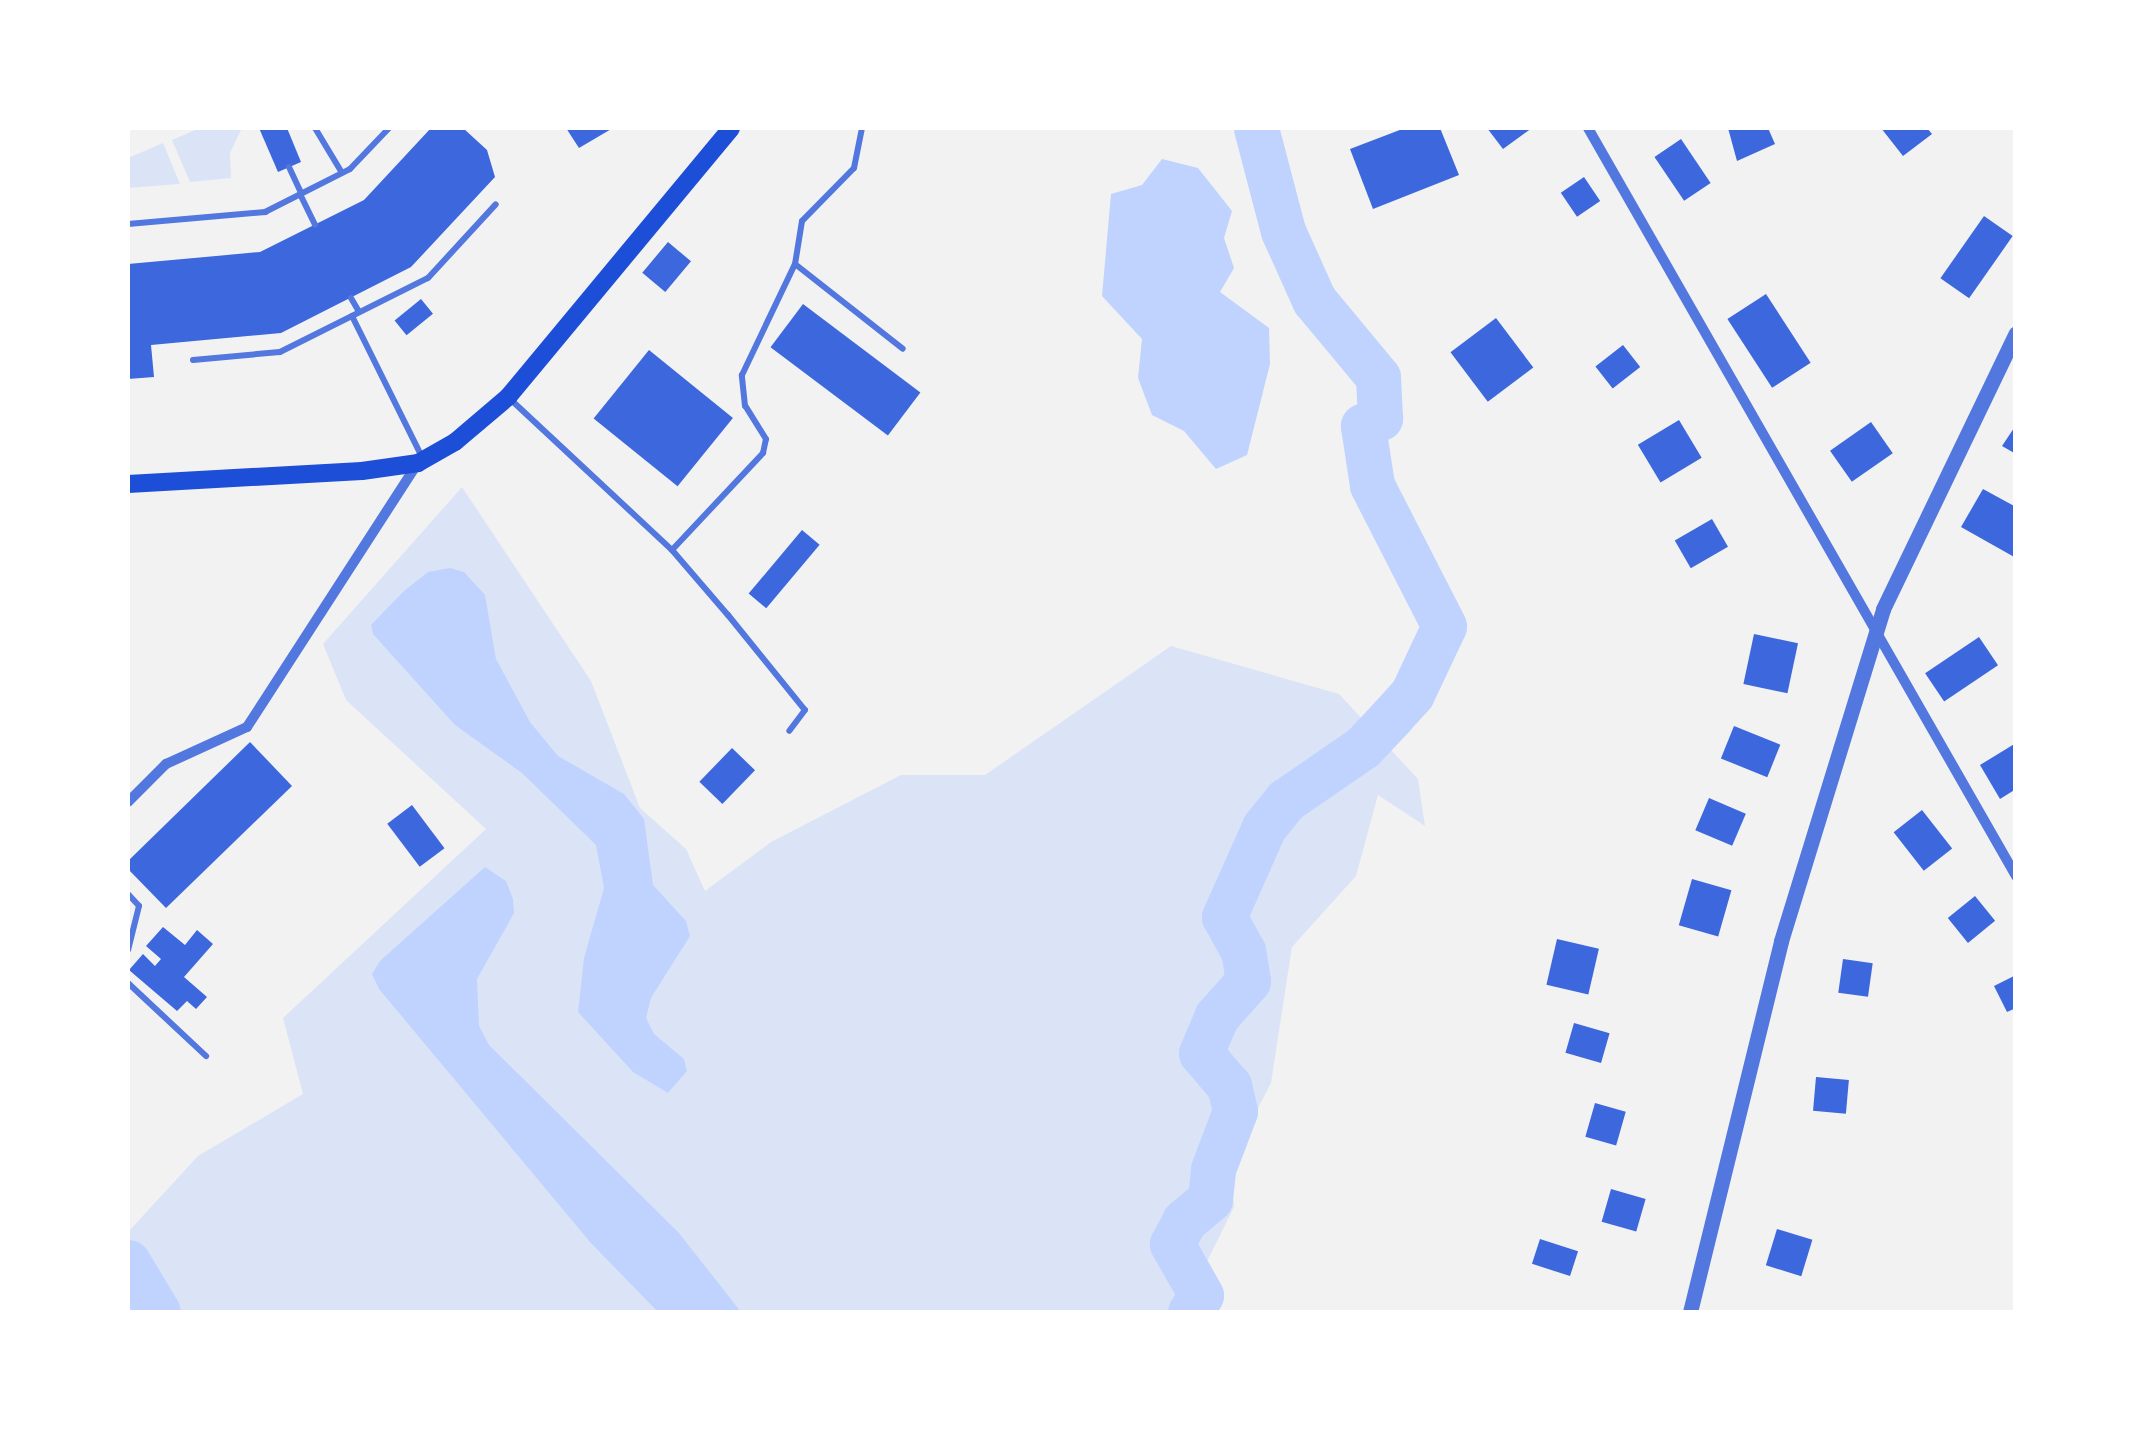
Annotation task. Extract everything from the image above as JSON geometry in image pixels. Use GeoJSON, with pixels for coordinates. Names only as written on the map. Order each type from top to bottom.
{"type":"FeatureCollection","features":[{"type":"Feature","properties":{"kind":"main road"},"geometry":{"type":"LineString","coordinates":[[128,484],[421,461],[508,397],[731,128]]}},
{"type":"Feature","properties":{"kind":"street"},"geometry":{"type":"LineString","coordinates":[[1588,128],[1874,636],[2016,876]]}},
{"type":"Feature","properties":{"kind":"street"},"geometry":{"type":"LineString","coordinates":[[1690,1312],[1781,940],[1874,636],[2016,333]]}},
{"type":"Feature","properties":{"kind":"street"},"geometry":{"type":"LineString","coordinates":[[128,802],[166,764],[247,727],[417,474],[421,461]]}},
{"type":"Feature","properties":{"kind":"lane"},"geometry":{"type":"LineString","coordinates":[[314,128],[342,173]]}},
{"type":"Feature","properties":{"kind":"lane"},"geometry":{"type":"LineString","coordinates":[[128,224],[265,212],[342,173],[389,128]]}},
{"type":"Feature","properties":{"kind":"lane"},"geometry":{"type":"LineString","coordinates":[[672,550],[763,453],[766,439],[745,406],[742,375],[794,264],[802,221],[854,168],[862,128]]}},
{"type":"Feature","properties":{"kind":"lane"},"geometry":{"type":"LineString","coordinates":[[290,166],[314,224]]}},
{"type":"Feature","properties":{"kind":"lane"},"geometry":{"type":"LineString","coordinates":[[193,360],[280,352],[428,278],[496,204]]}},
{"type":"Feature","properties":{"kind":"lane"},"geometry":{"type":"LineString","coordinates":[[794,264],[902,349]]}},
{"type":"Feature","properties":{"kind":"lane"},"geometry":{"type":"LineString","coordinates":[[351,298],[421,461]]}},
{"type":"Feature","properties":{"kind":"lane"},"geometry":{"type":"LineString","coordinates":[[508,397],[672,550],[805,710],[789,731]]}},
{"type":"Feature","properties":{"kind":"lane"},"geometry":{"type":"LineString","coordinates":[[128,894],[139,906],[128,950]]}},
{"type":"Feature","properties":{"kind":"lane"},"geometry":{"type":"LineString","coordinates":[[128,983],[206,1056]]}},
{"type":"Feature","properties":{"kind":"shaded area"},"geometry":{"type":"Polygon","coordinates":[[[200,128],[242,128],[230,153],[231,178],[190,182],[172,140],[200,128]]]}},
{"type":"Feature","properties":{"kind":"shaded area"},"geometry":{"type":"Polygon","coordinates":[[[163,143],[180,184],[128,188],[128,158],[163,143]]]}},
{"type":"Feature","properties":{"kind":"shaded area"},"geometry":{"type":"Polygon","coordinates":[[[462,487],[591,681],[640,808],[686,849],[705,891],[771,842],[901,775],[985,775],[1171,646],[1339,694],[1418,779],[1425,826],[1378,795],[1356,876],[1292,947],[1271,1083],[1230,1162],[1234,1207],[1182,1312],[128,1312],[128,1232],[198,1156],[303,1094],[283,1018],[486,829],[346,700],[323,644],[462,487]]]}},
{"type":"Feature","properties":{"kind":"water"},"geometry":{"type":"Polygon","coordinates":[[[1162,159],[1198,168],[1232,211],[1224,238],[1234,268],[1220,292],[1269,328],[1270,364],[1247,455],[1216,469],[1184,431],[1152,415],[1138,378],[1142,339],[1102,296],[1111,194],[1142,185],[1162,159]]]}},
{"type":"Feature","properties":{"kind":"water"},"geometry":{"type":"Polygon","coordinates":[[[450,568],[464,572],[485,595],[496,659],[530,722],[558,756],[624,794],[644,819],[653,885],[686,921],[690,936],[651,998],[646,1018],[654,1034],[684,1059],[687,1071],[668,1093],[633,1072],[578,1012],[584,958],[604,888],[596,845],[522,773],[455,725],[373,634],[371,625],[404,591],[428,572],[450,568]]]}},
{"type":"Feature","properties":{"kind":"water"},"geometry":{"type":"Polygon","coordinates":[[[485,867],[506,881],[514,913],[477,979],[479,1026],[489,1045],[679,1233],[741,1312],[658,1312],[590,1242],[379,989],[372,974],[380,961],[485,867]]]}},
{"type":"Feature","properties":{"kind":"building"},"geometry":{"type":"Polygon","coordinates":[[[259,128],[287,128],[301,162],[278,172],[259,128]]]}},
{"type":"Feature","properties":{"kind":"building"},"geometry":{"type":"Polygon","coordinates":[[[431,128],[463,128],[487,150],[495,177],[411,267],[281,333],[151,345],[154,377],[128,379],[128,264],[260,252],[364,200],[431,128]]]}},
{"type":"Feature","properties":{"kind":"building"},"geometry":{"type":"Polygon","coordinates":[[[566,128],[613,128],[579,148],[566,128]]]}},
{"type":"Feature","properties":{"kind":"building"},"geometry":{"type":"Polygon","coordinates":[[[1405,128],[1440,128],[1459,175],[1373,209],[1350,149],[1405,128]]]}},
{"type":"Feature","properties":{"kind":"building"},"geometry":{"type":"Polygon","coordinates":[[[1487,128],[1532,128],[1503,149],[1487,128]]]}},
{"type":"Feature","properties":{"kind":"building"},"geometry":{"type":"Polygon","coordinates":[[[1728,128],[1768,128],[1775,144],[1737,161],[1728,128]]]}},
{"type":"Feature","properties":{"kind":"building"},"geometry":{"type":"Polygon","coordinates":[[[1881,128],[1927,128],[1932,134],[1903,156],[1881,128]]]}},
{"type":"Feature","properties":{"kind":"building"},"geometry":{"type":"Polygon","coordinates":[[[1681,139],[1711,183],[1684,201],[1654,157],[1681,139]]]}},
{"type":"Feature","properties":{"kind":"building"},"geometry":{"type":"Polygon","coordinates":[[[1584,177],[1600,201],[1577,217],[1561,193],[1584,177]]]}},
{"type":"Feature","properties":{"kind":"building"},"geometry":{"type":"Polygon","coordinates":[[[1984,216],[2013,236],[1969,298],[1940,278],[1984,216]]]}},
{"type":"Feature","properties":{"kind":"building"},"geometry":{"type":"Polygon","coordinates":[[[668,242],[691,261],[665,292],[642,273],[668,242]]]}},
{"type":"Feature","properties":{"kind":"building"},"geometry":{"type":"Polygon","coordinates":[[[1766,294],[1811,363],[1772,388],[1727,319],[1766,294]]]}},
{"type":"Feature","properties":{"kind":"building"},"geometry":{"type":"Polygon","coordinates":[[[421,299],[433,314],[407,335],[395,320],[421,299]]]}},
{"type":"Feature","properties":{"kind":"building"},"geometry":{"type":"Polygon","coordinates":[[[803,304],[920,392],[888,436],[771,347],[803,304]]]}},
{"type":"Feature","properties":{"kind":"building"},"geometry":{"type":"Polygon","coordinates":[[[1496,318],[1533,368],[1488,402],[1450,352],[1496,318]]]}},
{"type":"Feature","properties":{"kind":"building"},"geometry":{"type":"Polygon","coordinates":[[[1623,345],[1640,367],[1613,389],[1595,367],[1623,345]]]}},
{"type":"Feature","properties":{"kind":"building"},"geometry":{"type":"Polygon","coordinates":[[[649,350],[733,418],[678,486],[594,418],[649,350]]]}},
{"type":"Feature","properties":{"kind":"building"},"geometry":{"type":"Polygon","coordinates":[[[1679,420],[1702,458],[1661,482],[1638,445],[1679,420]]]}},
{"type":"Feature","properties":{"kind":"building"},"geometry":{"type":"Polygon","coordinates":[[[1871,422],[1893,453],[1852,482],[1830,451],[1871,422]]]}},
{"type":"Feature","properties":{"kind":"building"},"geometry":{"type":"Polygon","coordinates":[[[2016,425],[2016,454],[2002,446],[2016,425]]]}},
{"type":"Feature","properties":{"kind":"building"},"geometry":{"type":"Polygon","coordinates":[[[1983,489],[2016,507],[2016,558],[1961,527],[1983,489]]]}},
{"type":"Feature","properties":{"kind":"building"},"geometry":{"type":"Polygon","coordinates":[[[1712,519],[1728,547],[1691,568],[1675,540],[1712,519]]]}},
{"type":"Feature","properties":{"kind":"building"},"geometry":{"type":"Polygon","coordinates":[[[802,530],[820,545],[766,608],[749,594],[802,530]]]}},
{"type":"Feature","properties":{"kind":"building"},"geometry":{"type":"Polygon","coordinates":[[[1754,634],[1798,643],[1787,693],[1743,684],[1754,634]]]}},
{"type":"Feature","properties":{"kind":"building"},"geometry":{"type":"Polygon","coordinates":[[[1979,637],[1998,665],[1944,702],[1925,673],[1979,637]]]}},
{"type":"Feature","properties":{"kind":"building"},"geometry":{"type":"Polygon","coordinates":[[[1734,726],[1780,745],[1767,777],[1721,758],[1734,726]]]}},
{"type":"Feature","properties":{"kind":"building"},"geometry":{"type":"Polygon","coordinates":[[[250,742],[292,786],[166,908],[128,869],[128,861],[250,742]]]}},
{"type":"Feature","properties":{"kind":"building"},"geometry":{"type":"Polygon","coordinates":[[[2016,743],[2016,789],[2000,799],[1980,765],[2016,743]]]}},
{"type":"Feature","properties":{"kind":"building"},"geometry":{"type":"Polygon","coordinates":[[[732,748],[755,770],[722,804],[699,782],[732,748]]]}},
{"type":"Feature","properties":{"kind":"building"},"geometry":{"type":"Polygon","coordinates":[[[1709,798],[1746,814],[1732,846],[1695,830],[1709,798]]]}},
{"type":"Feature","properties":{"kind":"building"},"geometry":{"type":"Polygon","coordinates":[[[412,805],[444,848],[420,867],[387,824],[412,805]]]}},
{"type":"Feature","properties":{"kind":"building"},"geometry":{"type":"Polygon","coordinates":[[[1922,810],[1952,849],[1924,871],[1894,832],[1922,810]]]}},
{"type":"Feature","properties":{"kind":"building"},"geometry":{"type":"Polygon","coordinates":[[[1692,879],[1731,890],[1718,936],[1679,925],[1692,879]]]}},
{"type":"Feature","properties":{"kind":"building"},"geometry":{"type":"Polygon","coordinates":[[[1975,896],[1995,921],[1968,943],[1948,918],[1975,896]]]}},
{"type":"Feature","properties":{"kind":"building"},"geometry":{"type":"Polygon","coordinates":[[[163,927],[185,945],[197,930],[213,944],[184,977],[207,997],[196,1009],[187,1001],[177,1011],[129,970],[143,954],[155,966],[161,959],[146,946],[163,927]]]}},
{"type":"Feature","properties":{"kind":"building"},"geometry":{"type":"Polygon","coordinates":[[[1557,939],[1599,949],[1588,994],[1546,985],[1557,939]]]}},
{"type":"Feature","properties":{"kind":"building"},"geometry":{"type":"Polygon","coordinates":[[[1843,959],[1873,963],[1868,997],[1838,993],[1843,959]]]}},
{"type":"Feature","properties":{"kind":"building"},"geometry":{"type":"Polygon","coordinates":[[[2016,975],[2016,1008],[2007,1012],[1994,986],[2016,975]]]}},
{"type":"Feature","properties":{"kind":"building"},"geometry":{"type":"Polygon","coordinates":[[[1574,1023],[1610,1033],[1601,1063],[1565,1053],[1574,1023]]]}},
{"type":"Feature","properties":{"kind":"building"},"geometry":{"type":"Polygon","coordinates":[[[1816,1077],[1849,1080],[1846,1114],[1813,1111],[1816,1077]]]}},
{"type":"Feature","properties":{"kind":"building"},"geometry":{"type":"Polygon","coordinates":[[[1595,1103],[1626,1112],[1616,1145],[1585,1137],[1595,1103]]]}},
{"type":"Feature","properties":{"kind":"building"},"geometry":{"type":"Polygon","coordinates":[[[1611,1189],[1646,1199],[1636,1232],[1602,1222],[1611,1189]]]}},
{"type":"Feature","properties":{"kind":"building"},"geometry":{"type":"Polygon","coordinates":[[[1777,1229],[1812,1240],[1801,1276],[1766,1265],[1777,1229]]]}},
{"type":"Feature","properties":{"kind":"building"},"geometry":{"type":"Polygon","coordinates":[[[1540,1239],[1578,1251],[1570,1276],[1532,1264],[1540,1239]]]}},
{"type":"Feature","properties":{"kind":"waterway"},"geometry":{"type":"LineString","coordinates":[[1190,1312],[1201,1295],[1172,1244],[1184,1221],[1210,1199],[1213,1169],[1235,1111],[1229,1086],[1201,1053],[1216,1017],[1248,981],[1243,951],[1224,917],[1264,827],[1286,800],[1363,747],[1412,694],[1444,626],[1372,485],[1363,426],[1380,418],[1378,377],[1314,300],[1283,231],[1256,128]]}},
{"type":"Feature","properties":{"kind":"waterway"},"geometry":{"type":"LineString","coordinates":[[128,1262],[158,1312]]}}]}
